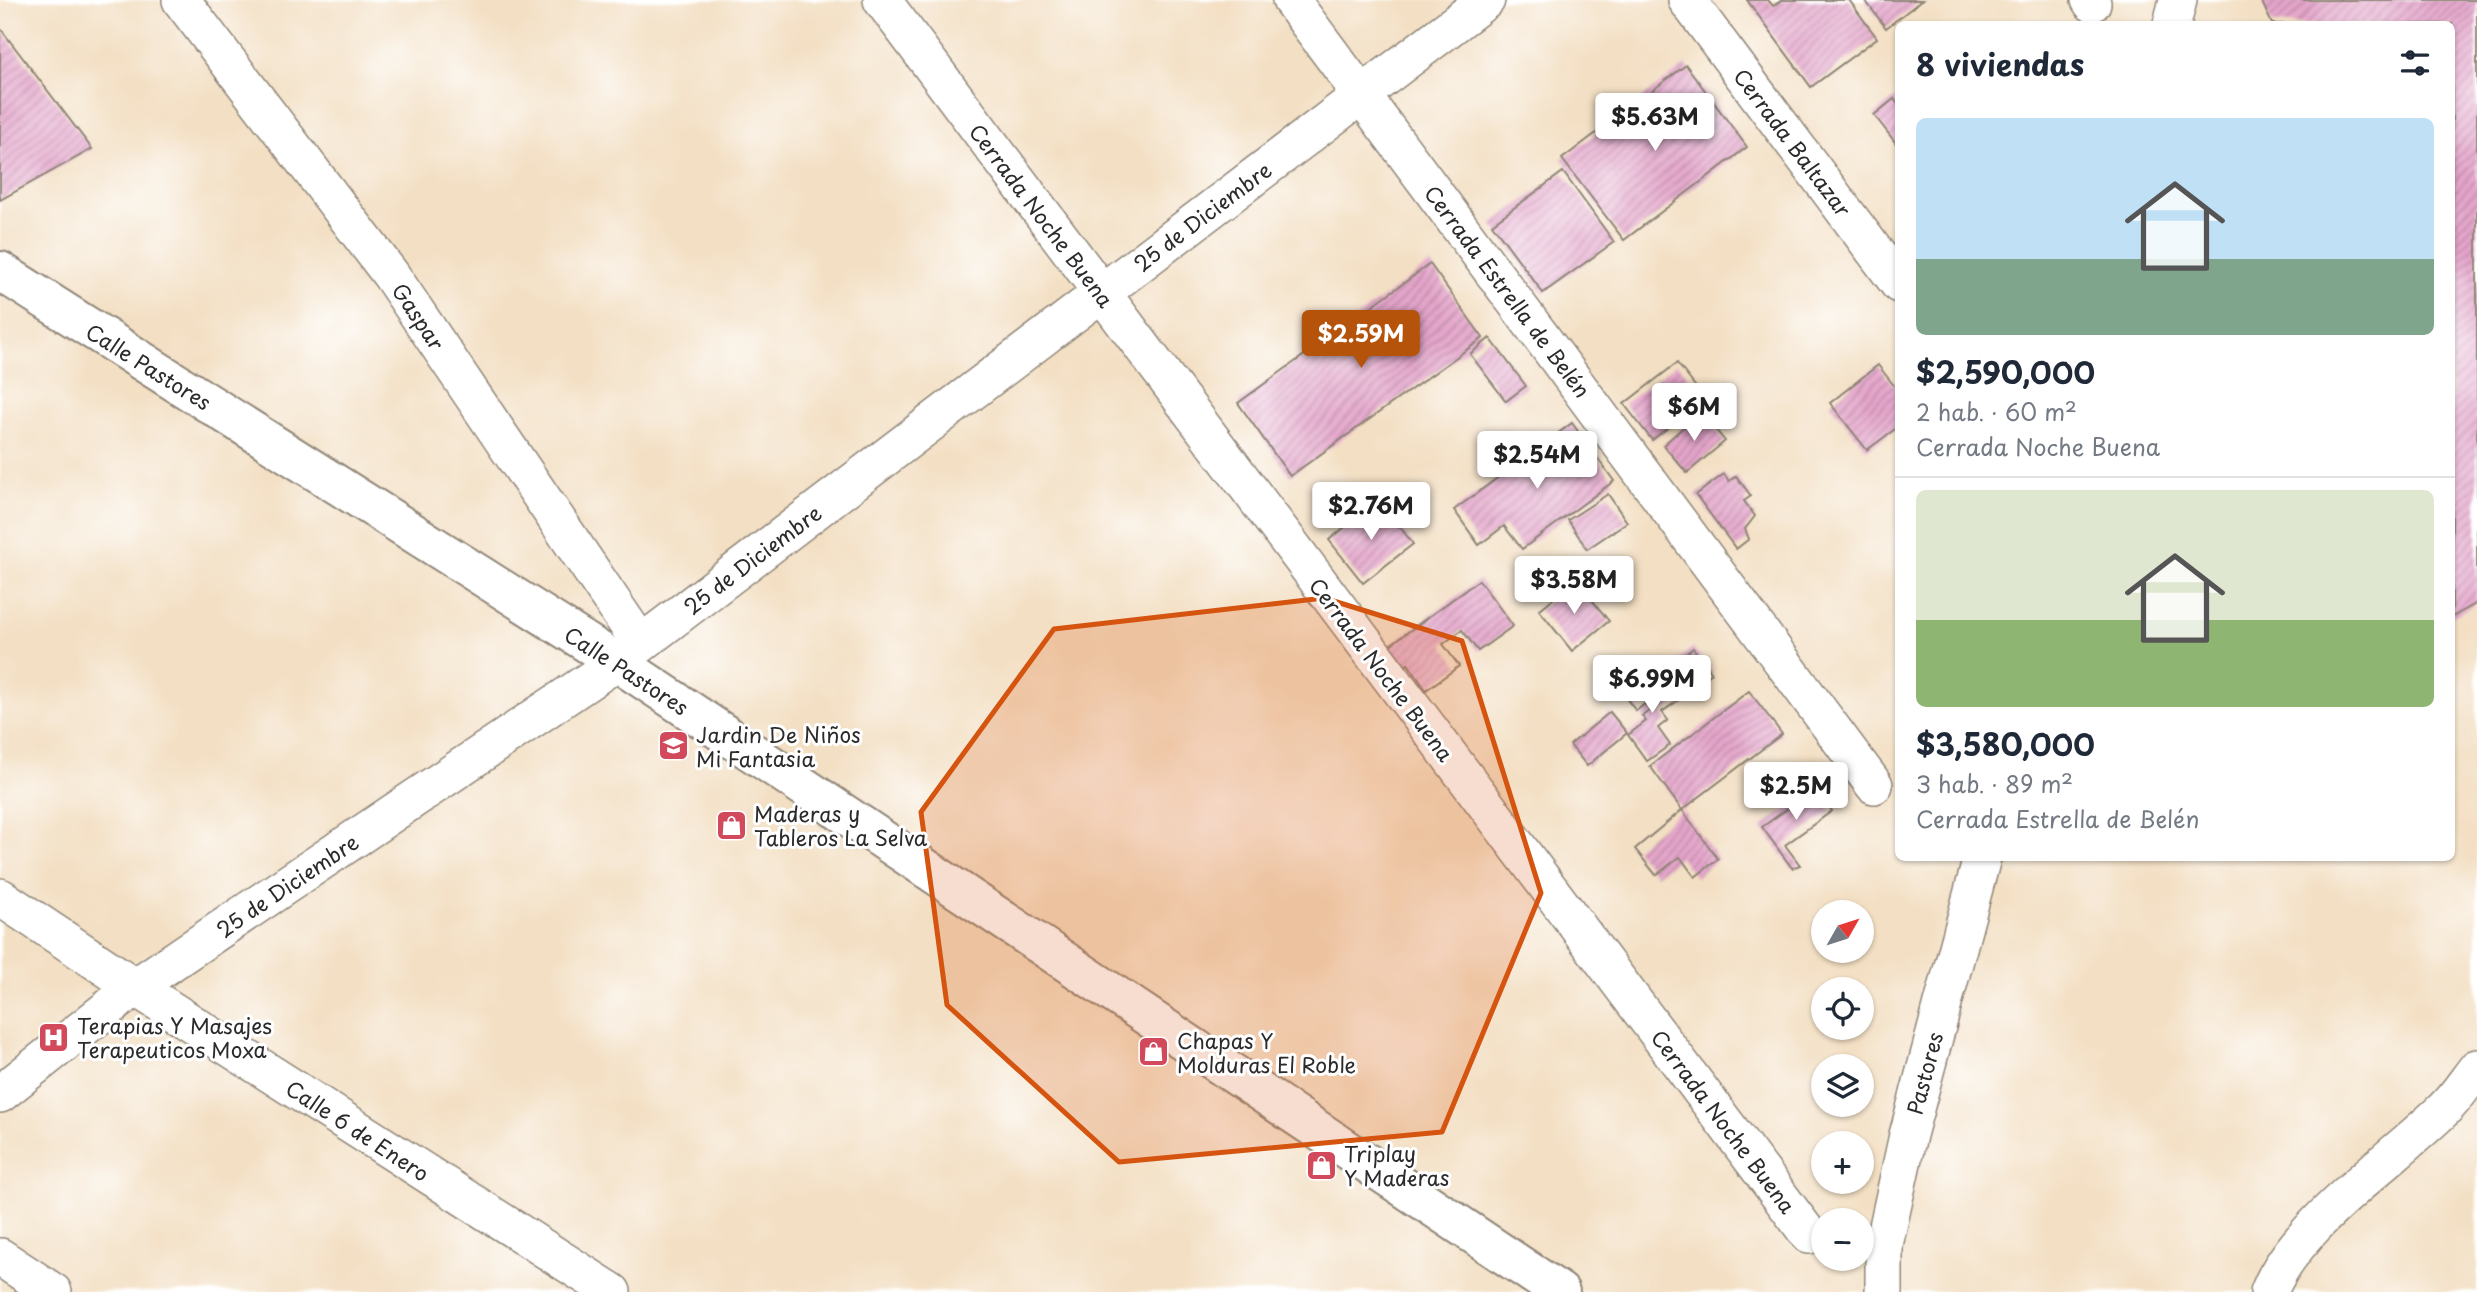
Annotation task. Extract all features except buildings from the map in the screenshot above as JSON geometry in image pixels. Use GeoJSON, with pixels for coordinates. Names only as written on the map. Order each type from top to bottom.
{"type":"FeatureCollection","features":[{"type":"Feature","properties":{"kind":"street","name":"Gaspar"},"geometry":{"type":"LineString","coordinates":[[181,0],[391,275],[629,653]]}},
{"type":"Feature","properties":{"kind":"street","name":"Cerrada Noche Buena"},"geometry":{"type":"LineString","coordinates":[[881,0],[1809,1235]]}},
{"type":"Feature","properties":{"kind":"street","name":"Cerrada Estrella de Belén"},"geometry":{"type":"LineString","coordinates":[[1291,0],[1874,785]]}},
{"type":"Feature","properties":{"kind":"street","name":"25 de Diciembre"},"geometry":{"type":"LineString","coordinates":[[0,1094],[135,988],[629,653],[1486,0]]}},
{"type":"Feature","properties":{"kind":"street","name":"Cerrada Baltazar"},"geometry":{"type":"LineString","coordinates":[[1686,0],[1895,279]]}},
{"type":"Feature","properties":{"kind":"street"},"geometry":{"type":"LineString","coordinates":[[2173,21],[2178,0]]}},
{"type":"Feature","properties":{"kind":"street","name":"Calle Pastores"},"geometry":{"type":"LineString","coordinates":[[0,271],[629,653],[1560,1292]]}},
{"type":"Feature","properties":{"kind":"street","name":"Pastores"},"geometry":{"type":"LineString","coordinates":[[1884,1292],[1884,1245],[1908,1135],[1981,861]]}},
{"type":"Feature","properties":{"kind":"street","name":"Calle 6 de Enero"},"geometry":{"type":"LineString","coordinates":[[0,897],[135,988],[612,1292]]}},
{"type":"Feature","properties":{"kind":"street"},"geometry":{"type":"LineString","coordinates":[[2269,1292],[2277,1272],[2322,1220],[2446,1108],[2477,1068]]}},
{"type":"Feature","properties":{"kind":"street"},"geometry":{"type":"LineString","coordinates":[[0,1257],[53,1292]]}},
{"type":"Feature","properties":{"kind":"highlighted area"},"geometry":{"type":"Polygon","coordinates":[[[1324,598],[1462,641],[1541,893],[1442,1132],[1119,1162],[947,1005],[921,812],[1054,629],[1324,598]]]}},
{"type":"Feature","properties":{"kind":"place","name":"Jardin De Niños Mi Fantasia"},"geometry":{"type":"Point","coordinates":[673,746]}},
{"type":"Feature","properties":{"kind":"place","name":"Maderas y Tableros La Selva"},"geometry":{"type":"Point","coordinates":[731,825]}},
{"type":"Feature","properties":{"kind":"place","name":"Terapias Y Masajes Terapeuticos Moxa"},"geometry":{"type":"Point","coordinates":[54,1037]}},
{"type":"Feature","properties":{"kind":"place","name":"Chapas Y Molduras El Roble"},"geometry":{"type":"Point","coordinates":[1154,1052]}},
{"type":"Feature","properties":{"kind":"place","name":"Triplay Y Maderas"},"geometry":{"type":"Point","coordinates":[1321,1165]}}]}
